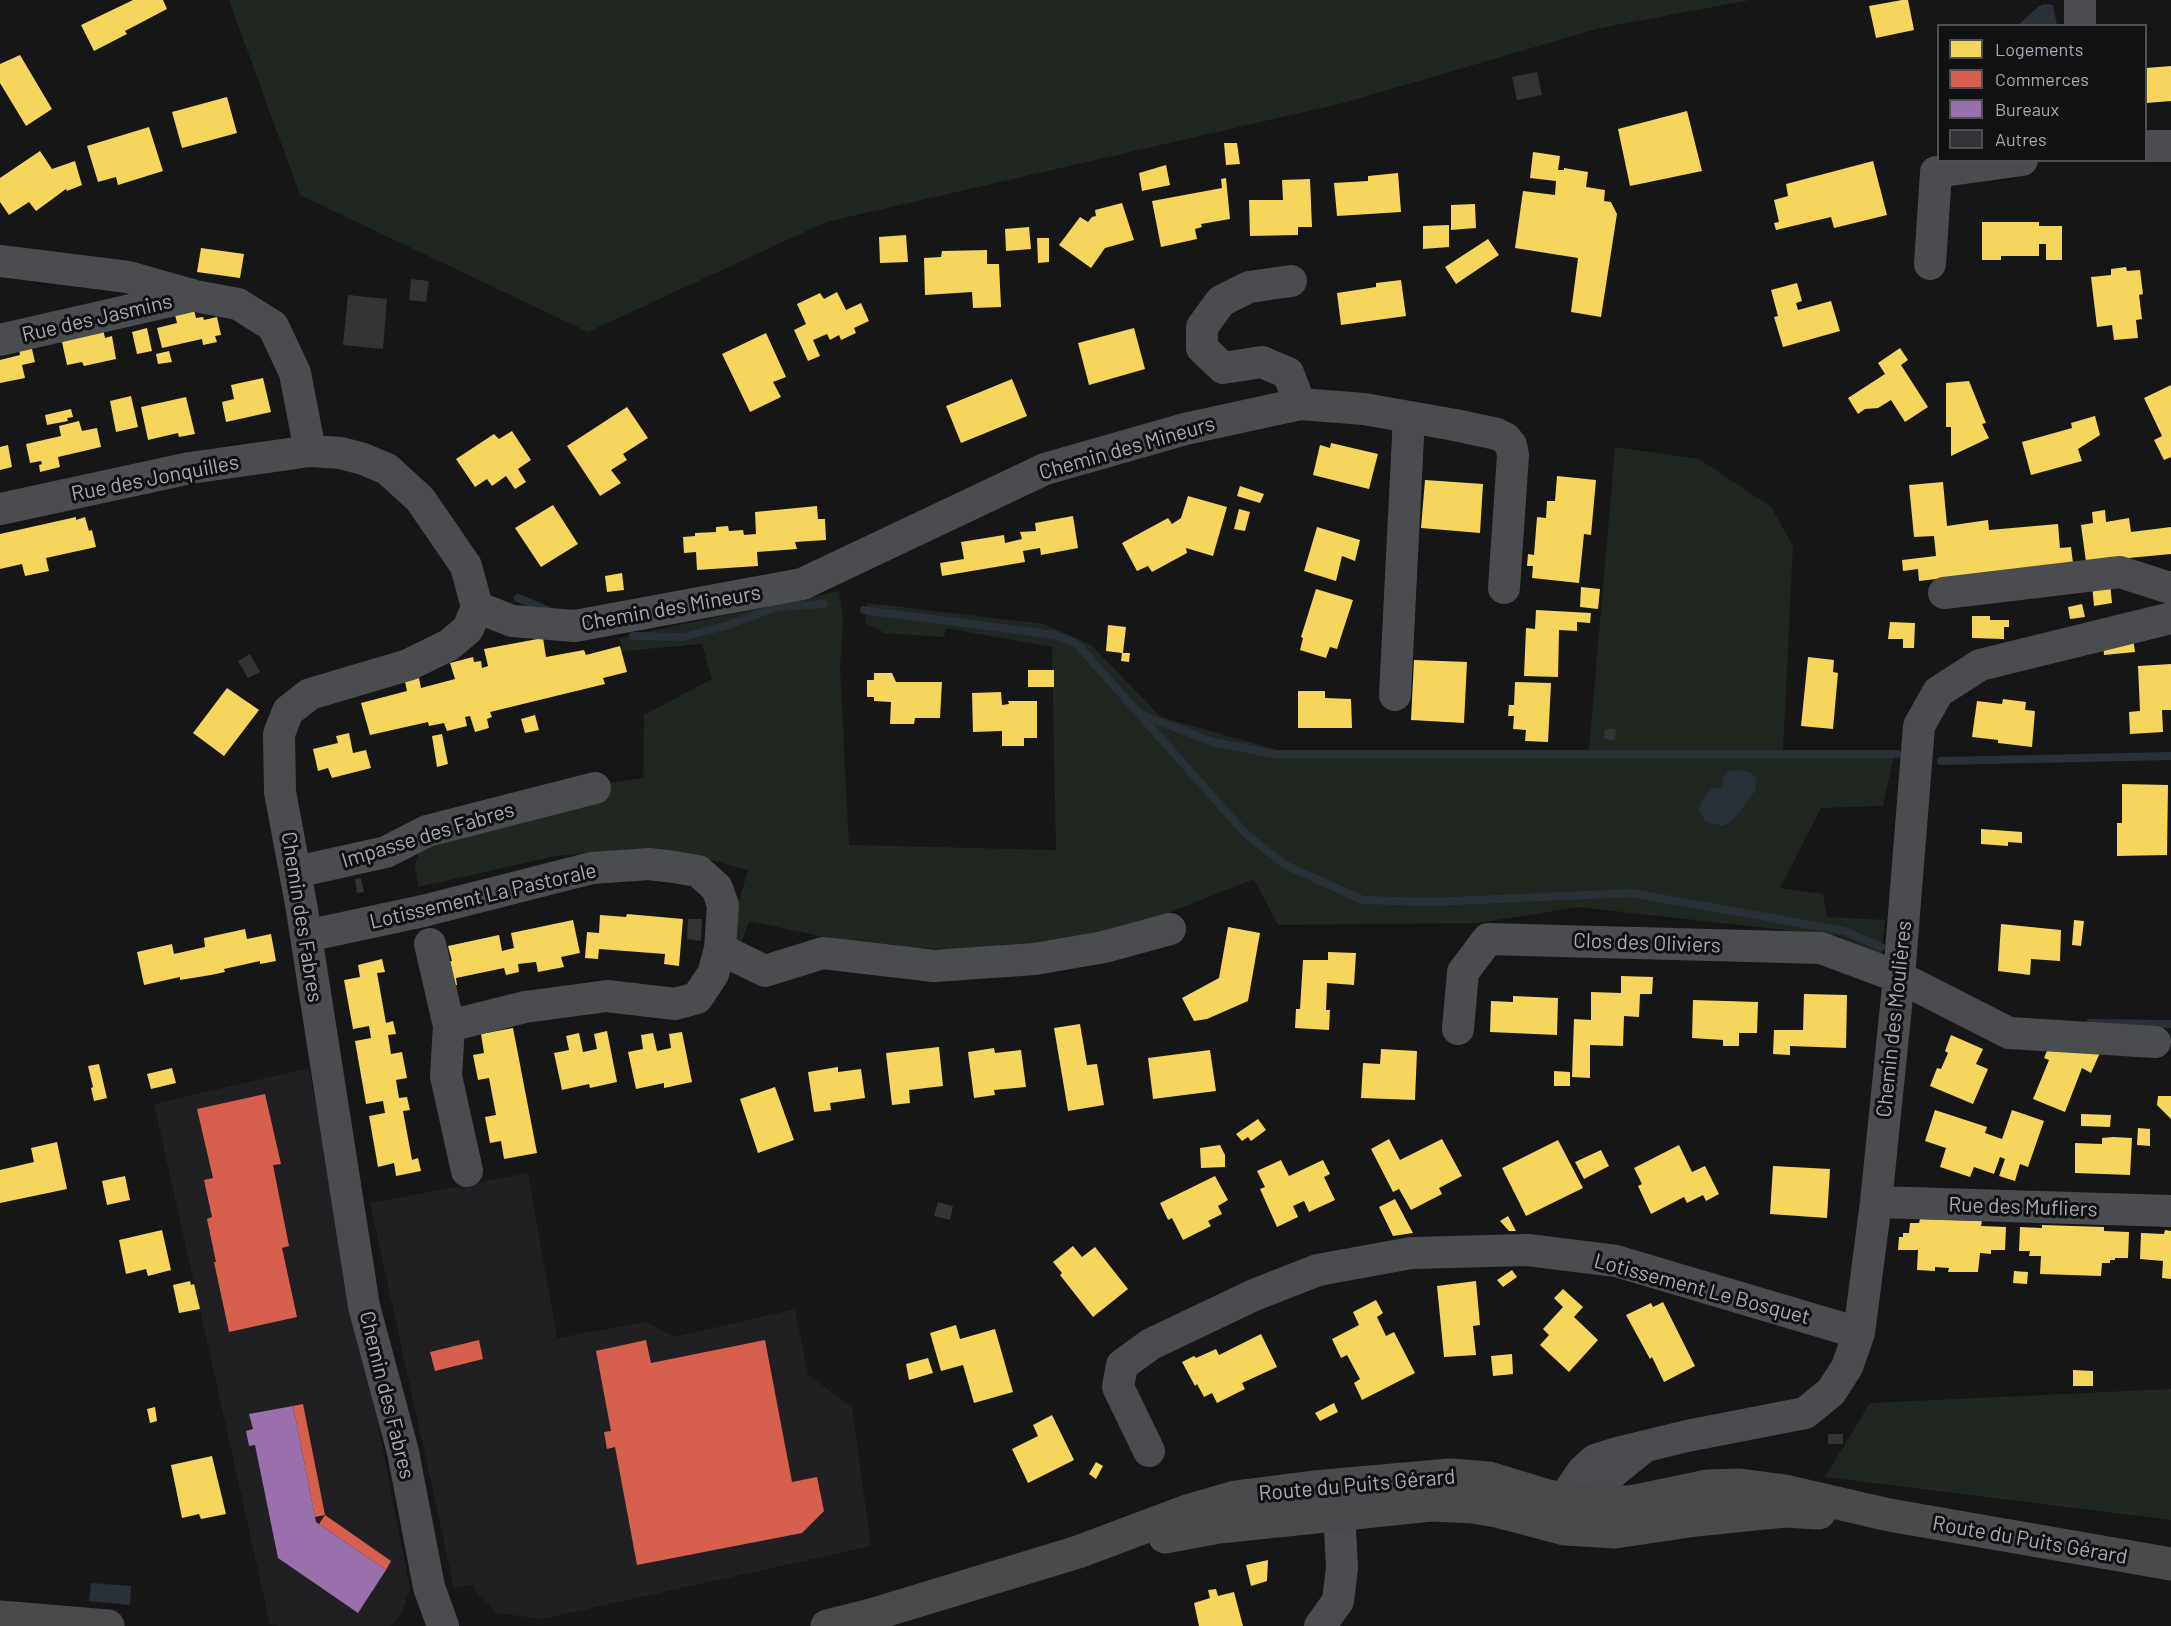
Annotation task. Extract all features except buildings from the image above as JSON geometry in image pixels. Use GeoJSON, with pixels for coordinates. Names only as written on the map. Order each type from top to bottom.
{"type":"FeatureCollection","features":[{"type":"Feature","properties":{"kind":"main road","name":"Route du Puits Gérard"},"geometry":{"type":"LineString","coordinates":[[827,1626],[871,1616],[1078,1552],[1219,1527],[1339,1499],[1473,1507],[1578,1510],[1631,1502],[1708,1485],[1740,1485],[1785,1491],[1889,1515],[2171,1564]]}},
{"type":"Feature","properties":{"kind":"main road"},"geometry":{"type":"LineString","coordinates":[[0,1617],[108,1626]]}},
{"type":"Feature","properties":{"kind":"street"},"geometry":{"type":"LineString","coordinates":[[2080,0],[2080,24]]}},
{"type":"Feature","properties":{"kind":"street"},"geometry":{"type":"LineString","coordinates":[[2147,146],[2171,146]]}},
{"type":"Feature","properties":{"kind":"street"},"geometry":{"type":"LineString","coordinates":[[1930,264],[1936,172],[2008,162]]}},
{"type":"Feature","properties":{"kind":"street"},"geometry":{"type":"LineString","coordinates":[[0,261],[128,278],[195,296],[238,304],[273,326],[295,373],[310,451],[341,453],[363,459],[387,470],[420,499],[466,566],[477,607]]}},
{"type":"Feature","properties":{"kind":"street"},"geometry":{"type":"LineString","coordinates":[[1291,281],[1249,287],[1221,301],[1202,327],[1202,348],[1223,368],[1262,362],[1288,373],[1300,404]]}},
{"type":"Feature","properties":{"kind":"street","name":"Rue des Jasmins"},"geometry":{"type":"LineString","coordinates":[[0,340],[195,296]]}},
{"type":"Feature","properties":{"kind":"street","name":"Chemin des Mineurs"},"geometry":{"type":"LineString","coordinates":[[477,607],[512,621],[575,626],[802,584],[1045,469],[1185,429],[1300,404],[1364,409],[1497,434],[1505,438],[1511,445],[1513,455],[1504,588]]}},
{"type":"Feature","properties":{"kind":"street"},"geometry":{"type":"LineString","coordinates":[[1395,695],[1409,417]]}},
{"type":"Feature","properties":{"kind":"street","name":"Rue des Jonquilles"},"geometry":{"type":"LineString","coordinates":[[0,509],[190,468],[310,451]]}},
{"type":"Feature","properties":{"kind":"street"},"geometry":{"type":"LineString","coordinates":[[1944,593],[2120,572],[2171,587]]}},
{"type":"Feature","properties":{"kind":"street","name":"Chemin des Fabres"},"geometry":{"type":"LineString","coordinates":[[443,1626],[429,1587],[403,1452],[364,1306],[296,872],[280,792],[279,734],[288,711],[310,694],[408,665],[449,645],[468,629],[477,607]]}},
{"type":"Feature","properties":{"kind":"street","name":"Chemin des Moulières"},"geometry":{"type":"LineString","coordinates":[[1578,1510],[1613,1472],[1644,1447],[1805,1413],[1832,1392],[1847,1367],[1859,1333],[1876,1202],[1899,977],[1919,726],[1938,692],[1980,665],[2171,618]]}},
{"type":"Feature","properties":{"kind":"street","name":"Impasse des Fabres"},"geometry":{"type":"LineString","coordinates":[[296,872],[386,852],[427,831],[595,788]]}},
{"type":"Feature","properties":{"kind":"street","name":"Lotissement La Pastorale"},"geometry":{"type":"LineString","coordinates":[[306,936],[423,911],[592,868],[649,864],[698,871],[717,888],[723,905],[720,950],[713,974],[698,998],[675,1004],[608,996],[525,1007],[449,1026]]}},
{"type":"Feature","properties":{"kind":"street"},"geometry":{"type":"LineString","coordinates":[[720,950],[765,971],[822,953],[934,966],[1035,959],[1104,947],[1170,929]]}},
{"type":"Feature","properties":{"kind":"street","name":"Clos des Oliviers"},"geometry":{"type":"LineString","coordinates":[[1458,1029],[1463,972],[1488,939],[1821,948],[1899,977]]}},
{"type":"Feature","properties":{"kind":"street","name":"Lotissement La Pastorale"},"geometry":{"type":"LineString","coordinates":[[430,944],[449,1026],[446,1076],[467,1171]]}},
{"type":"Feature","properties":{"kind":"street"},"geometry":{"type":"LineString","coordinates":[[1899,977],[2009,1033],[2155,1042]]}},
{"type":"Feature","properties":{"kind":"street","name":"Rue des Mufliers"},"geometry":{"type":"LineString","coordinates":[[1876,1202],[2171,1211]]}},
{"type":"Feature","properties":{"kind":"street","name":"Lotissement Le Bosquet"},"geometry":{"type":"LineString","coordinates":[[1149,1451],[1118,1387],[1122,1365],[1151,1344],[1254,1295],[1318,1270],[1411,1252],[1528,1251],[1616,1261],[1859,1333]]}},
{"type":"Feature","properties":{"kind":"street"},"geometry":{"type":"LineString","coordinates":[[1320,1626],[1338,1601],[1342,1568],[1339,1499]]}},
{"type":"Feature","properties":{"kind":"street","name":"Chemin des Fabres"},"geometry":{"type":"LineString","coordinates":[[418,1626],[429,1587]]}},
{"type":"Feature","properties":{"kind":"shaded area"},"geometry":{"type":"Polygon","coordinates":[[[229,0],[1750,0],[1600,28],[1343,103],[826,222],[588,332],[300,195],[229,0]]]}},
{"type":"Feature","properties":{"kind":"shaded area"},"geometry":{"type":"Polygon","coordinates":[[[2053,5],[2057,24],[2019,24],[2039,6],[2053,5]]]}},
{"type":"Feature","properties":{"kind":"shaded area"},"geometry":{"type":"Polygon","coordinates":[[[1615,447],[1699,459],[1771,507],[1793,546],[1783,751],[1899,750],[1892,764],[1883,806],[1821,808],[1780,888],[1823,894],[1827,917],[1885,920],[1881,955],[1839,936],[1578,907],[1479,923],[1278,925],[1254,879],[1166,914],[1096,937],[1001,951],[866,946],[749,921],[740,947],[734,938],[733,922],[748,870],[675,851],[620,850],[556,856],[418,887],[415,865],[419,850],[604,784],[643,778],[644,715],[712,679],[702,644],[623,651],[619,638],[839,591],[843,621],[840,668],[849,845],[1056,850],[1052,647],[946,628],[944,637],[885,633],[865,623],[867,603],[1044,624],[1091,645],[1161,717],[1281,751],[1589,751],[1615,447]]]}},
{"type":"Feature","properties":{"kind":"shaded area"},"geometry":{"type":"Polygon","coordinates":[[[1729,771],[1750,772],[1757,779],[1755,791],[1733,820],[1723,826],[1706,822],[1699,811],[1702,801],[1711,789],[1720,788],[1723,784],[1723,777],[1729,771]]]}},
{"type":"Feature","properties":{"kind":"shaded area"},"geometry":{"type":"Polygon","coordinates":[[[309,1068],[410,1589],[401,1614],[391,1626],[281,1626],[270,1624],[154,1104],[309,1068]]]}},
{"type":"Feature","properties":{"kind":"shaded area"},"geometry":{"type":"Polygon","coordinates":[[[528,1173],[557,1338],[646,1322],[675,1337],[795,1309],[808,1374],[852,1408],[871,1546],[542,1619],[497,1613],[478,1595],[473,1584],[454,1588],[370,1203],[528,1173]]]}},
{"type":"Feature","properties":{"kind":"shaded area"},"geometry":{"type":"Polygon","coordinates":[[[2171,1389],[2171,1520],[1825,1477],[1870,1403],[2171,1389]]]}},
{"type":"Feature","properties":{"kind":"shaded area"},"geometry":{"type":"Polygon","coordinates":[[[91,1583],[131,1586],[130,1605],[89,1601],[91,1583]]]}},
{"type":"Feature","properties":{"kind":"waterway"},"geometry":{"type":"LineString","coordinates":[[518,598],[549,611]]}},
{"type":"Feature","properties":{"kind":"waterway"},"geometry":{"type":"LineString","coordinates":[[633,636],[683,637],[725,626],[777,607],[824,604]]}},
{"type":"Feature","properties":{"kind":"waterway"},"geometry":{"type":"LineString","coordinates":[[864,610],[1055,635],[1077,644],[1245,833],[1285,865],[1363,900],[1431,902],[1631,893],[1845,931],[1881,947]]}},
{"type":"Feature","properties":{"kind":"waterway"},"geometry":{"type":"LineString","coordinates":[[1142,715],[1213,742],[1273,754],[1897,754]]}},
{"type":"Feature","properties":{"kind":"waterway"},"geometry":{"type":"LineString","coordinates":[[1941,761],[2171,756]]}},
{"type":"Feature","properties":{"kind":"waterway"},"geometry":{"type":"LineString","coordinates":[[2090,1023],[2171,1024]]}}]}
